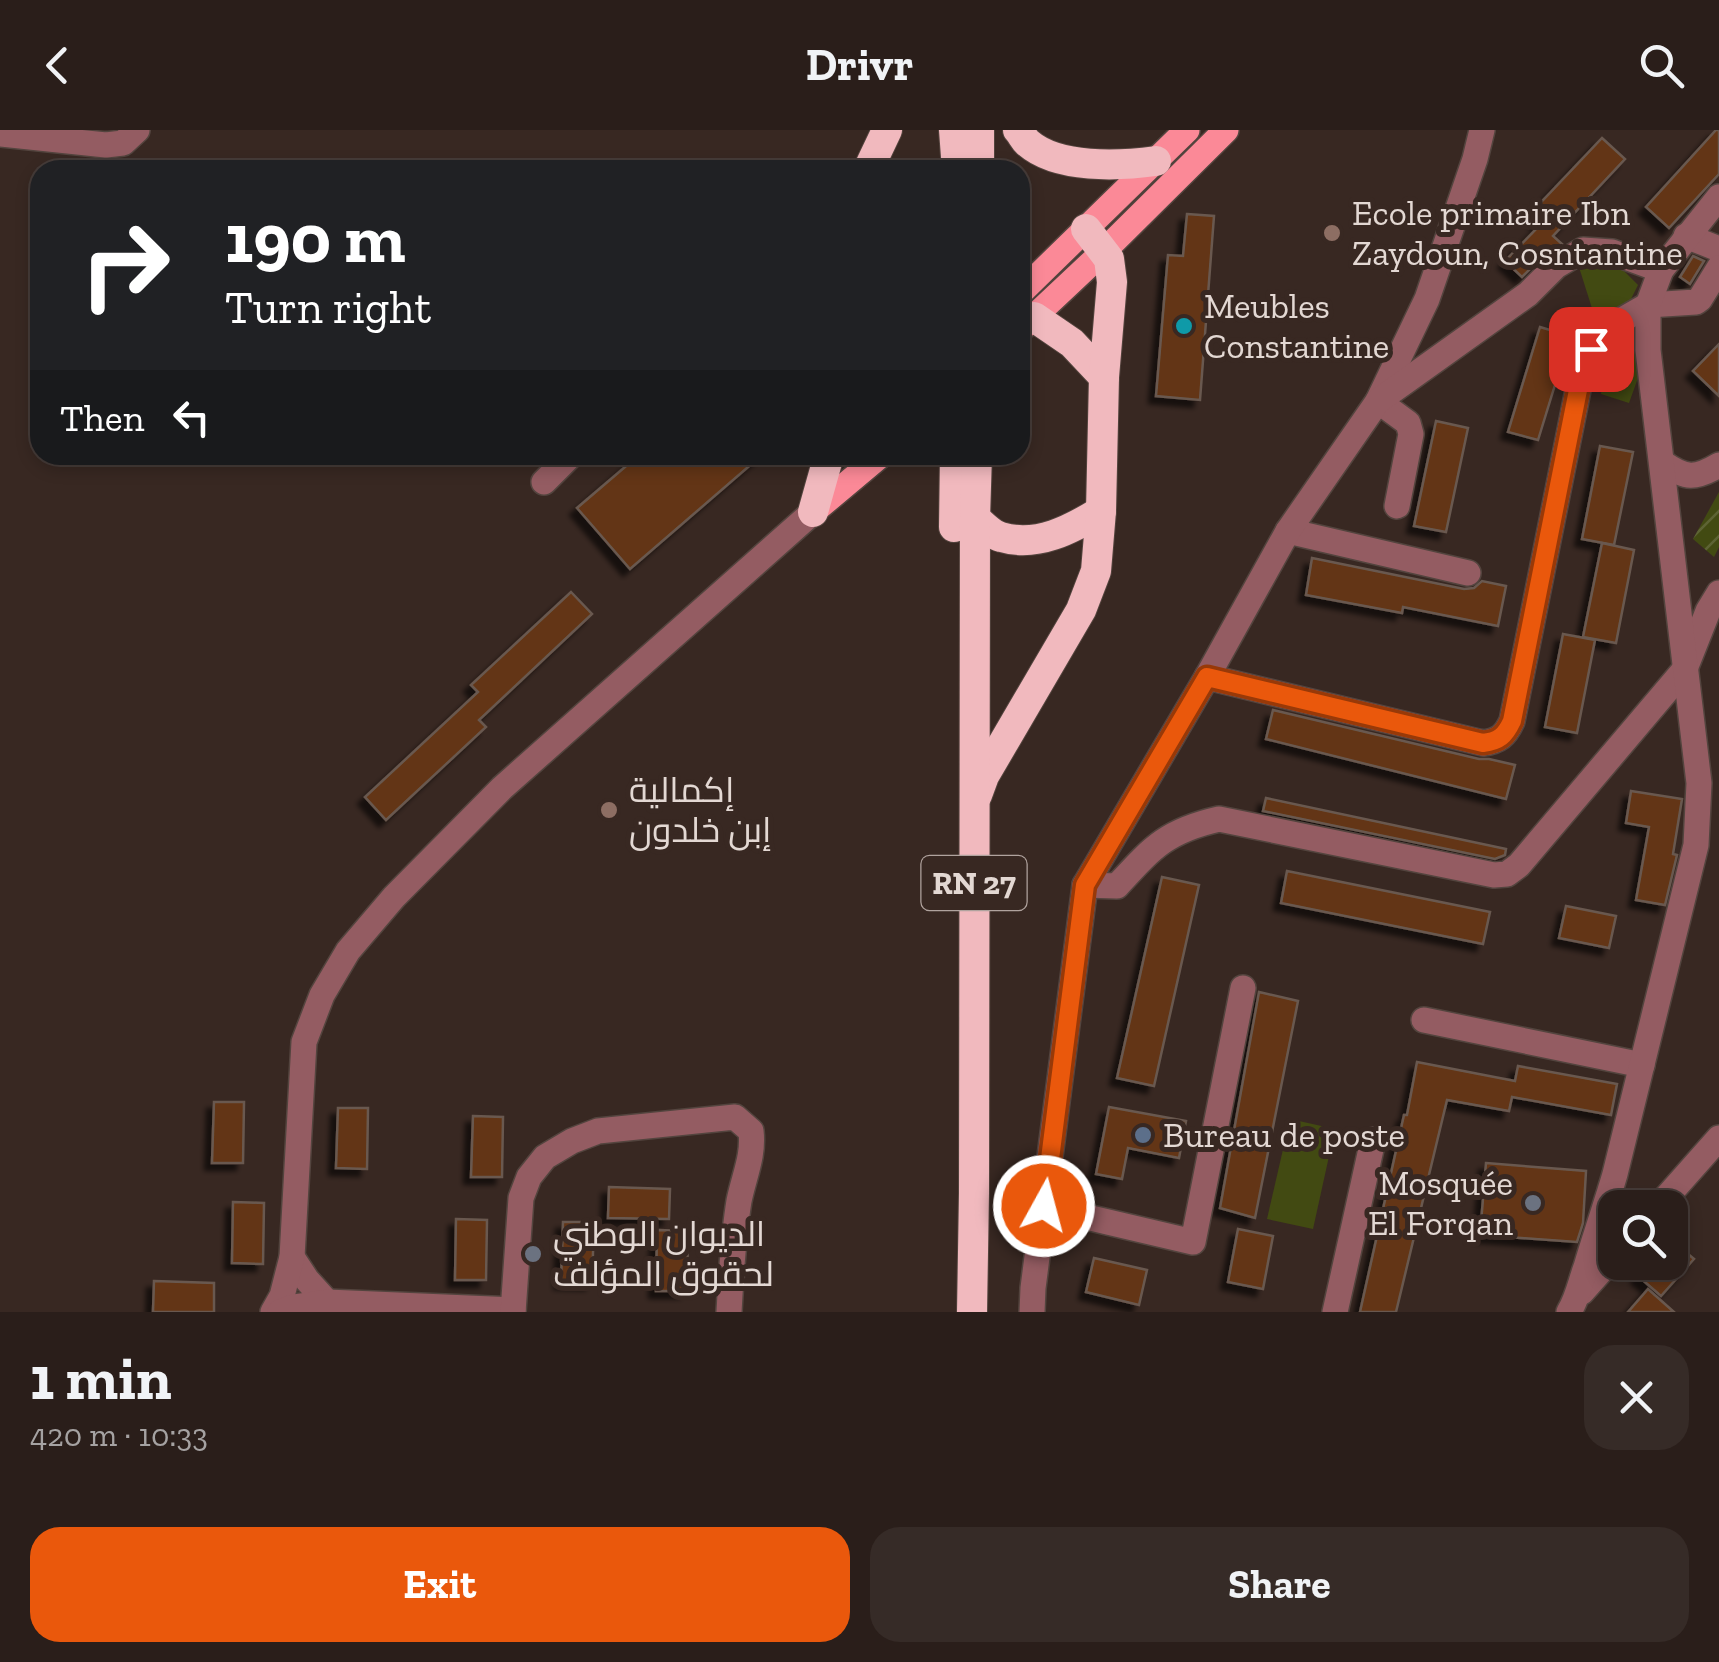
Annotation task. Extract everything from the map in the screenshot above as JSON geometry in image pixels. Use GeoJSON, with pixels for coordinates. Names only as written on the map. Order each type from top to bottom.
{"type":"FeatureCollection","features":[{"type":"Feature","properties":{"kind":"highway"},"geometry":{"type":"LineString","coordinates":[[873,160],[888,130]]}},
{"type":"Feature","properties":{"kind":"highway"},"geometry":{"type":"LineString","coordinates":[[954,130],[956,160]]}},
{"type":"Feature","properties":{"kind":"highway"},"geometry":{"type":"LineString","coordinates":[[978,130],[979,160]]}},
{"type":"Feature","properties":{"kind":"highway"},"geometry":{"type":"LineString","coordinates":[[1018,130],[1028,144],[1091,166],[1156,161]]}},
{"type":"Feature","properties":{"kind":"highway"},"geometry":{"type":"LineString","coordinates":[[974,802],[984,776],[1082,610],[1096,571],[1112,282],[1109,260],[1095,240]]}},
{"type":"Feature","properties":{"kind":"highway"},"geometry":{"type":"LineString","coordinates":[[1030,320],[1072,343],[1104,377]]}},
{"type":"Feature","properties":{"kind":"highway"},"geometry":{"type":"LineString","coordinates":[[813,512],[826,465]]}},
{"type":"Feature","properties":{"kind":"highway","name":"RN 27"},"geometry":{"type":"LineString","coordinates":[[955,465],[957,1312]]}},
{"type":"Feature","properties":{"kind":"highway","name":"RN 27"},"geometry":{"type":"LineString","coordinates":[[972,1312],[977,465]]}},
{"type":"Feature","properties":{"kind":"highway"},"geometry":{"type":"LineString","coordinates":[[975,518],[998,537],[1022,540],[1071,530],[1101,511]]}},
{"type":"Feature","properties":{"kind":"main road"},"geometry":{"type":"LineString","coordinates":[[1030,310],[1095,240],[1156,161],[1187,130]]}},
{"type":"Feature","properties":{"kind":"main road"},"geometry":{"type":"LineString","coordinates":[[1095,240],[1226,130]]}},
{"type":"Feature","properties":{"kind":"main road"},"geometry":{"type":"LineString","coordinates":[[813,512],[853,465]]}},
{"type":"Feature","properties":{"kind":"main road"},"geometry":{"type":"LineString","coordinates":[[813,512],[869,465]]}},
{"type":"Feature","properties":{"kind":"street"},"geometry":{"type":"LineString","coordinates":[[0,134],[106,145],[123,143],[137,130]]}},
{"type":"Feature","properties":{"kind":"street"},"geometry":{"type":"LineString","coordinates":[[1032,1312],[1085,885],[1288,531],[1378,401],[1426,299],[1476,160],[1482,130]]}},
{"type":"Feature","properties":{"kind":"street"},"geometry":{"type":"LineString","coordinates":[[1574,1303],[1610,1189],[1696,845],[1699,782],[1648,350],[1648,305],[1661,270],[1719,197]]}},
{"type":"Feature","properties":{"kind":"street"},"geometry":{"type":"LineString","coordinates":[[1686,236],[1719,249]]}},
{"type":"Feature","properties":{"kind":"street"},"geometry":{"type":"LineString","coordinates":[[1378,401],[1528,294],[1556,266],[1582,250],[1612,252],[1661,270]]}},
{"type":"Feature","properties":{"kind":"street"},"geometry":{"type":"LineString","coordinates":[[1207,677],[1483,743],[1506,735],[1512,721],[1582,370],[1591,349],[1608,328],[1648,305],[1700,300],[1719,268]]}},
{"type":"Feature","properties":{"kind":"street"},"geometry":{"type":"LineString","coordinates":[[1378,401],[1408,423],[1411,434],[1397,506]]}},
{"type":"Feature","properties":{"kind":"street"},"geometry":{"type":"LineString","coordinates":[[1663,463],[1679,474],[1696,477],[1719,465]]}},
{"type":"Feature","properties":{"kind":"street"},"geometry":{"type":"LineString","coordinates":[[544,482],[561,465]]}},
{"type":"Feature","properties":{"kind":"street"},"geometry":{"type":"LineString","coordinates":[[276,1312],[292,1257],[304,1042],[322,995],[348,951],[394,897],[502,788],[813,512]]}},
{"type":"Feature","properties":{"kind":"street"},"geometry":{"type":"LineString","coordinates":[[1288,531],[1468,574]]}},
{"type":"Feature","properties":{"kind":"street"},"geometry":{"type":"LineString","coordinates":[[1085,885],[1117,886],[1167,836],[1219,819],[1494,875],[1507,874],[1519,865],[1686,669],[1719,593]]}},
{"type":"Feature","properties":{"kind":"street"},"geometry":{"type":"LineString","coordinates":[[1044,1206],[1192,1242],[1243,988]]}},
{"type":"Feature","properties":{"kind":"street"},"geometry":{"type":"LineString","coordinates":[[1424,1020],[1642,1064]]}},
{"type":"Feature","properties":{"kind":"street"},"geometry":{"type":"LineString","coordinates":[[276,1312],[327,1302],[513,1311],[521,1198],[529,1177],[545,1157],[598,1131],[736,1117],[752,1131],[753,1151],[732,1242],[729,1312]]}},
{"type":"Feature","properties":{"kind":"street"},"geometry":{"type":"LineString","coordinates":[[1673,1190],[1719,1138]]}},
{"type":"Feature","properties":{"kind":"street"},"geometry":{"type":"LineString","coordinates":[[1335,1312],[1372,1140]]}},
{"type":"Feature","properties":{"kind":"street"},"geometry":{"type":"LineString","coordinates":[[292,1257],[327,1302]]}},
{"type":"Feature","properties":{"kind":"street"},"geometry":{"type":"LineString","coordinates":[[1574,1303],[1598,1274]]}},
{"type":"Feature","properties":{"kind":"green space"},"geometry":{"type":"Polygon","coordinates":[[[1608,259],[1638,285],[1629,303],[1596,321],[1578,264],[1608,259]]]}},
{"type":"Feature","properties":{"kind":"green space"},"geometry":{"type":"Polygon","coordinates":[[[1631,337],[1648,350],[1629,403],[1601,394],[1613,338],[1631,337]]]}},
{"type":"Feature","properties":{"kind":"green space"},"geometry":{"type":"Polygon","coordinates":[[[1719,492],[1719,547],[1714,557],[1693,539],[1719,492]]]}},
{"type":"Feature","properties":{"kind":"green space"},"geometry":{"type":"Polygon","coordinates":[[[1290,1119],[1335,1129],[1313,1229],[1267,1219],[1290,1119]]]}},
{"type":"Feature","properties":{"kind":"building"},"geometry":{"type":"Polygon","coordinates":[[[1716,130],[1719,174],[1669,228],[1646,207],[1716,130]]]}},
{"type":"Feature","properties":{"kind":"building"},"geometry":{"type":"Polygon","coordinates":[[[1602,138],[1625,159],[1553,236],[1562,244],[1545,254],[1522,277],[1505,261],[1541,224],[1530,214],[1602,138]]]}},
{"type":"Feature","properties":{"kind":"building","name":"Meubles Constantine"},"geometry":{"type":"Polygon","coordinates":[[[1187,214],[1214,216],[1200,400],[1156,396],[1168,255],[1183,256],[1187,214]]]}},
{"type":"Feature","properties":{"kind":"building"},"geometry":{"type":"Polygon","coordinates":[[[1693,256],[1704,261],[1690,284],[1680,277],[1693,256]]]}},
{"type":"Feature","properties":{"kind":"building"},"geometry":{"type":"Polygon","coordinates":[[[1540,327],[1570,336],[1538,440],[1508,432],[1540,327]]]}},
{"type":"Feature","properties":{"kind":"building"},"geometry":{"type":"Polygon","coordinates":[[[1719,344],[1719,396],[1693,371],[1719,344]]]}},
{"type":"Feature","properties":{"kind":"building"},"geometry":{"type":"Polygon","coordinates":[[[1436,421],[1468,428],[1446,532],[1414,526],[1436,421]]]}},
{"type":"Feature","properties":{"kind":"building"},"geometry":{"type":"Polygon","coordinates":[[[1600,446],[1633,452],[1614,545],[1582,539],[1600,446]]]}},
{"type":"Feature","properties":{"kind":"building"},"geometry":{"type":"Polygon","coordinates":[[[627,465],[750,465],[630,569],[577,508],[627,465]]]}},
{"type":"Feature","properties":{"kind":"building"},"geometry":{"type":"Polygon","coordinates":[[[1602,543],[1634,550],[1616,643],[1583,637],[1602,543]]]}},
{"type":"Feature","properties":{"kind":"building"},"geometry":{"type":"Polygon","coordinates":[[[1312,558],[1464,589],[1474,588],[1482,581],[1506,586],[1498,626],[1403,607],[1402,613],[1306,595],[1312,558]]]}},
{"type":"Feature","properties":{"kind":"building"},"geometry":{"type":"Polygon","coordinates":[[[571,592],[592,614],[479,720],[486,727],[386,820],[365,797],[478,692],[471,685],[571,592]]]}},
{"type":"Feature","properties":{"kind":"building"},"geometry":{"type":"Polygon","coordinates":[[[1563,634],[1595,640],[1577,733],[1545,727],[1563,634]]]}},
{"type":"Feature","properties":{"kind":"building"},"geometry":{"type":"Polygon","coordinates":[[[1273,710],[1515,765],[1506,799],[1266,739],[1273,710]]]}},
{"type":"Feature","properties":{"kind":"building"},"geometry":{"type":"Polygon","coordinates":[[[1631,791],[1682,799],[1673,854],[1677,855],[1665,905],[1636,900],[1649,827],[1626,823],[1631,791]]]}},
{"type":"Feature","properties":{"kind":"building"},"geometry":{"type":"Polygon","coordinates":[[[1266,798],[1506,849],[1505,855],[1495,859],[1263,811],[1266,798]]]}},
{"type":"Feature","properties":{"kind":"building"},"geometry":{"type":"Polygon","coordinates":[[[1287,871],[1490,912],[1483,944],[1281,903],[1287,871]]]}},
{"type":"Feature","properties":{"kind":"building"},"geometry":{"type":"Polygon","coordinates":[[[1162,877],[1199,885],[1154,1086],[1117,1078],[1162,877]]]}},
{"type":"Feature","properties":{"kind":"building"},"geometry":{"type":"Polygon","coordinates":[[[1566,906],[1616,916],[1609,948],[1559,938],[1566,906]]]}},
{"type":"Feature","properties":{"kind":"building"},"geometry":{"type":"Polygon","coordinates":[[[1259,992],[1298,1001],[1255,1218],[1220,1208],[1259,992]]]}},
{"type":"Feature","properties":{"kind":"building"},"geometry":{"type":"Polygon","coordinates":[[[1417,1062],[1515,1081],[1518,1066],[1617,1084],[1611,1115],[1512,1097],[1509,1111],[1447,1100],[1396,1312],[1360,1312],[1407,1115],[1417,1062]]]}},
{"type":"Feature","properties":{"kind":"building"},"geometry":{"type":"Polygon","coordinates":[[[214,1102],[244,1102],[243,1163],[212,1163],[214,1102]]]}},
{"type":"Feature","properties":{"kind":"building","name":"Bureau de poste"},"geometry":{"type":"Polygon","coordinates":[[[1109,1107],[1186,1121],[1179,1158],[1128,1148],[1122,1179],[1096,1174],[1109,1107]]]}},
{"type":"Feature","properties":{"kind":"building"},"geometry":{"type":"Polygon","coordinates":[[[338,1108],[368,1108],[367,1169],[336,1168],[338,1108]]]}},
{"type":"Feature","properties":{"kind":"building"},"geometry":{"type":"Polygon","coordinates":[[[473,1116],[503,1117],[502,1177],[471,1177],[473,1116]]]}},
{"type":"Feature","properties":{"kind":"building","name":"Mosquée El Forqan"},"geometry":{"type":"Polygon","coordinates":[[[1486,1163],[1586,1171],[1583,1223],[1577,1242],[1480,1235],[1486,1163]]]}},
{"type":"Feature","properties":{"kind":"building"},"geometry":{"type":"Polygon","coordinates":[[[609,1187],[670,1189],[669,1219],[608,1218],[609,1187]]]}},
{"type":"Feature","properties":{"kind":"building"},"geometry":{"type":"Polygon","coordinates":[[[233,1202],[264,1203],[263,1264],[232,1263],[233,1202]]]}},
{"type":"Feature","properties":{"kind":"building"},"geometry":{"type":"Polygon","coordinates":[[[456,1219],[487,1220],[486,1280],[455,1280],[456,1219]]]}},
{"type":"Feature","properties":{"kind":"building"},"geometry":{"type":"Polygon","coordinates":[[[563,1222],[594,1222],[592,1283],[561,1282],[563,1222]]]}},
{"type":"Feature","properties":{"kind":"building"},"geometry":{"type":"Polygon","coordinates":[[[1238,1229],[1273,1236],[1263,1289],[1228,1282],[1238,1229]]]}},
{"type":"Feature","properties":{"kind":"building"},"geometry":{"type":"Polygon","coordinates":[[[657,1230],[688,1231],[687,1291],[656,1291],[657,1230]]]}},
{"type":"Feature","properties":{"kind":"building"},"geometry":{"type":"Polygon","coordinates":[[[1094,1258],[1147,1270],[1139,1305],[1086,1292],[1094,1258]]]}},
{"type":"Feature","properties":{"kind":"building"},"geometry":{"type":"Polygon","coordinates":[[[1643,1280],[1675,1280],[1661,1296],[1643,1280]]]}},
{"type":"Feature","properties":{"kind":"building"},"geometry":{"type":"Polygon","coordinates":[[[154,1281],[214,1283],[214,1312],[153,1312],[154,1281]]]}},
{"type":"Feature","properties":{"kind":"building"},"geometry":{"type":"Polygon","coordinates":[[[1648,1289],[1674,1312],[1628,1312],[1648,1289]]]}},
{"type":"Feature","properties":{"kind":"place","name":"Ecole primaire Ibn Zaydoun, Cosntantine"},"geometry":{"type":"Point","coordinates":[1332,233]}},
{"type":"Feature","properties":{"kind":"place","name":"Meubles Constantine"},"geometry":{"type":"Point","coordinates":[1184,326]}},
{"type":"Feature","properties":{"kind":"place","name":"إكمالية إبن خلدون"},"geometry":{"type":"Point","coordinates":[609,810]}},
{"type":"Feature","properties":{"kind":"place","name":"Bureau de poste"},"geometry":{"type":"Point","coordinates":[1143,1135]}},
{"type":"Feature","properties":{"kind":"place","name":"Mosquée El Forqan"},"geometry":{"type":"Point","coordinates":[1533,1203]}},
{"type":"Feature","properties":{"kind":"place","name":"الديوان الوطني لحقوق المؤلف"},"geometry":{"type":"Point","coordinates":[533,1254]}},
{"type":"Feature","properties":{"kind":"route"},"geometry":{"type":"LineString","coordinates":[[1044,1206],[1085,885],[1207,677],[1483,743],[1506,735],[1512,721],[1582,370],[1591,349]]}}]}
